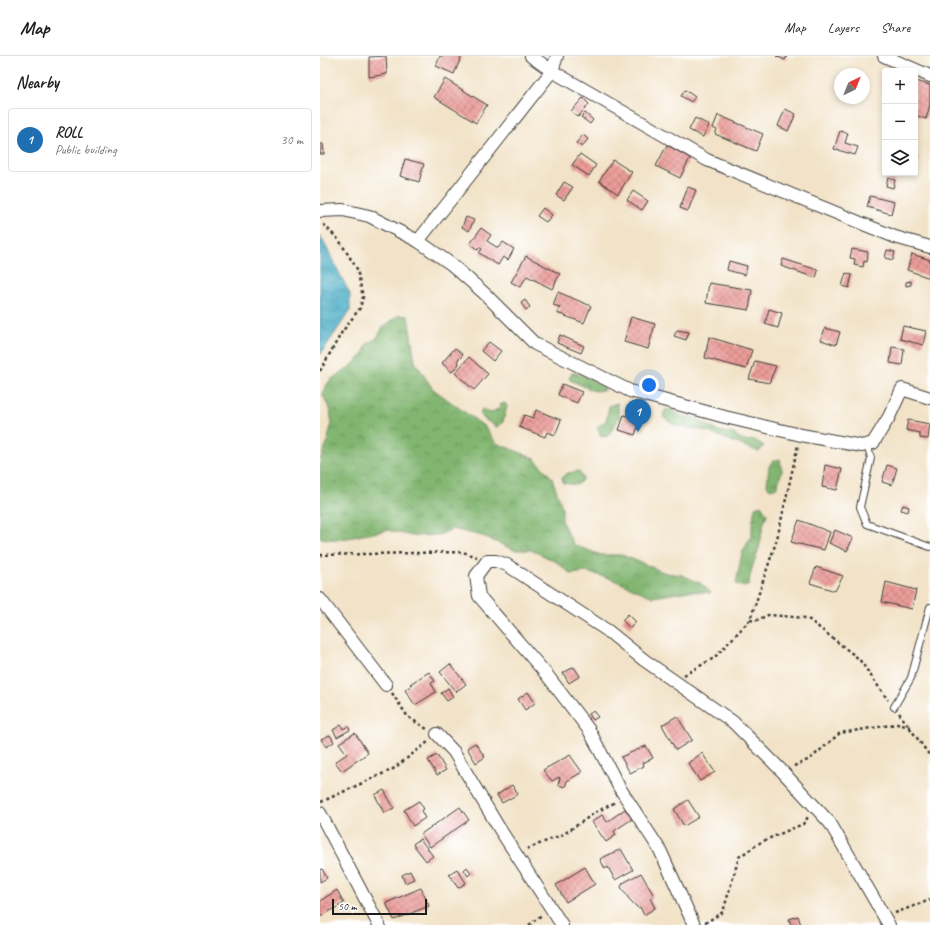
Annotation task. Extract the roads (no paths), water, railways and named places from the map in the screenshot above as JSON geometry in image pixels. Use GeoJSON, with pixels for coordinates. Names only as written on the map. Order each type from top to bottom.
{"type":"FeatureCollection","features":[{"type":"Feature","properties":{"kind":"street"},"geometry":{"type":"LineString","coordinates":[[531,56],[552,71],[707,160],[895,237],[929,243]]}},
{"type":"Feature","properties":{"kind":"street"},"geometry":{"type":"LineString","coordinates":[[418,241],[552,71],[557,56]]}},
{"type":"Feature","properties":{"kind":"street"},"geometry":{"type":"LineString","coordinates":[[884,56],[930,76]]}},
{"type":"Feature","properties":{"kind":"street"},"geometry":{"type":"LineString","coordinates":[[322,210],[343,210],[369,216],[418,241],[451,264],[484,293],[535,344],[630,391],[725,418],[801,435],[862,446],[873,443],[889,417],[902,389],[930,398]]}},
{"type":"Feature","properties":{"kind":"street"},"geometry":{"type":"LineString","coordinates":[[694,925],[660,850],[619,787],[589,730],[547,675],[479,596],[476,576],[487,561],[496,561],[513,569],[608,631],[644,660],[733,722],[782,771],[830,823],[887,921]]}},
{"type":"Feature","properties":{"kind":"street"},"geometry":{"type":"LineString","coordinates":[[320,599],[386,685]]}},
{"type":"Feature","properties":{"kind":"street"},"geometry":{"type":"LineString","coordinates":[[437,734],[454,752],[515,853],[562,925]]}},
{"type":"Feature","properties":{"kind":"street"},"geometry":{"type":"LineString","coordinates":[[320,813],[379,925]]}},
{"type":"Feature","properties":{"kind":"lane"},"geometry":{"type":"LineString","coordinates":[[867,444],[871,458],[860,507],[867,524],[930,547]]}},
{"type":"Feature","properties":{"kind":"lane"},"geometry":{"type":"LineString","coordinates":[[894,707],[911,678],[930,607]]}},
{"type":"Feature","properties":{"kind":"water"},"geometry":{"type":"Polygon","coordinates":[[[320,235],[350,294],[350,311],[320,355],[320,235]]]}},
{"type":"Feature","properties":{"kind":"place","name":"ROLL"},"geometry":{"type":"Point","coordinates":[638,432]}}]}
